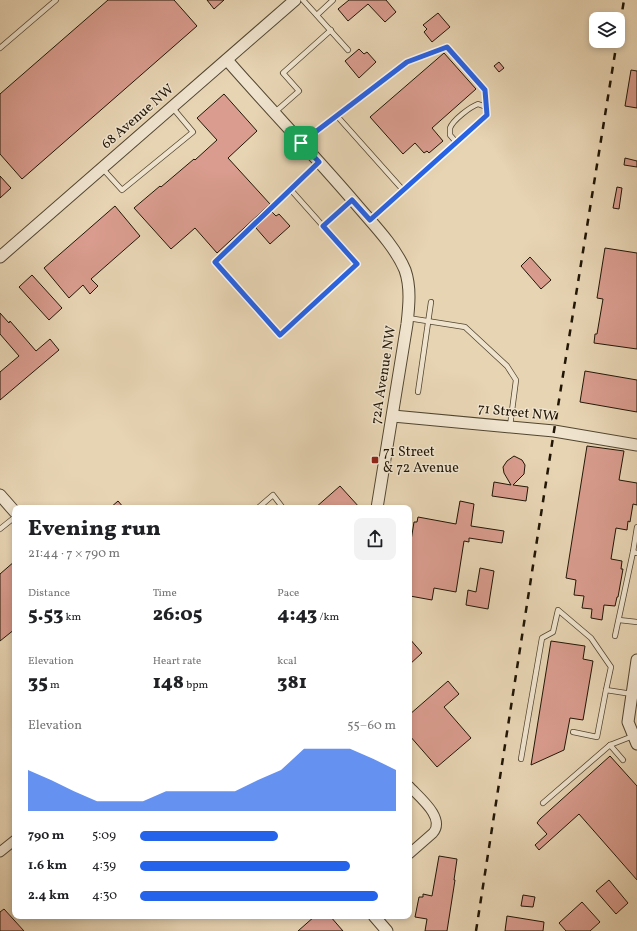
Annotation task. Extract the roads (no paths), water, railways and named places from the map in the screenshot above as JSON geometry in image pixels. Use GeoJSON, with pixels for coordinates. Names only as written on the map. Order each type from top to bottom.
{"type":"FeatureCollection","features":[{"type":"Feature","properties":{"kind":"street","name":"68 Avenue NW"},"geometry":{"type":"LineString","coordinates":[[0,257],[295,0]]}},
{"type":"Feature","properties":{"kind":"street"},"geometry":{"type":"LineString","coordinates":[[227,60],[370,220]]}},
{"type":"Feature","properties":{"kind":"street","name":"72A Avenue NW"},"geometry":{"type":"LineString","coordinates":[[370,220],[393,250],[405,271],[409,302],[408,318],[393,416],[378,505]]}},
{"type":"Feature","properties":{"kind":"street","name":"71 Street NW"},"geometry":{"type":"LineString","coordinates":[[393,416],[554,431],[637,445]]}},
{"type":"Feature","properties":{"kind":"street"},"geometry":{"type":"LineString","coordinates":[[0,495],[12,509]]}},
{"type":"Feature","properties":{"kind":"street"},"geometry":{"type":"LineString","coordinates":[[635,740],[628,722],[637,660]]}},
{"type":"Feature","properties":{"kind":"street"},"geometry":{"type":"LineString","coordinates":[[412,789],[437,819],[436,830],[412,851]]}},
{"type":"Feature","properties":{"kind":"street"},"geometry":{"type":"LineString","coordinates":[[0,852],[12,842]]}},
{"type":"Feature","properties":{"kind":"street"},"geometry":{"type":"LineString","coordinates":[[377,919],[387,931]]}},
{"type":"Feature","properties":{"kind":"lane"},"geometry":{"type":"LineString","coordinates":[[0,48],[56,0]]}},
{"type":"Feature","properties":{"kind":"lane"},"geometry":{"type":"LineString","coordinates":[[303,0],[348,50]]}},
{"type":"Feature","properties":{"kind":"lane"},"geometry":{"type":"LineString","coordinates":[[317,15],[333,0]]}},
{"type":"Feature","properties":{"kind":"lane"},"geometry":{"type":"LineString","coordinates":[[274,113],[299,90],[283,73],[331,30]]}},
{"type":"Feature","properties":{"kind":"lane"},"geometry":{"type":"LineString","coordinates":[[301,143],[407,62],[447,47],[485,90],[487,115],[370,220]]}},
{"type":"Feature","properties":{"kind":"lane"},"geometry":{"type":"LineString","coordinates":[[456,142],[450,135],[450,128],[460,116],[471,107],[478,104],[486,107]]}},
{"type":"Feature","properties":{"kind":"lane"},"geometry":{"type":"LineString","coordinates":[[102,168],[122,190],[193,132],[172,107]]}},
{"type":"Feature","properties":{"kind":"lane"},"geometry":{"type":"LineString","coordinates":[[337,116],[403,190]]}},
{"type":"Feature","properties":{"kind":"lane"},"geometry":{"type":"LineString","coordinates":[[291,190],[357,264],[280,335],[215,262],[319,162]]}},
{"type":"Feature","properties":{"kind":"lane"},"geometry":{"type":"LineString","coordinates":[[323,226],[352,200]]}},
{"type":"Feature","properties":{"kind":"lane"},"geometry":{"type":"LineString","coordinates":[[418,392],[431,302]]}},
{"type":"Feature","properties":{"kind":"lane"},"geometry":{"type":"LineString","coordinates":[[408,318],[465,328],[507,366],[516,380],[510,427]]}},
{"type":"Feature","properties":{"kind":"lane"},"geometry":{"type":"LineString","coordinates":[[261,505],[272,495],[280,505]]}},
{"type":"Feature","properties":{"kind":"lane"},"geometry":{"type":"LineString","coordinates":[[0,528],[12,519]]}},
{"type":"Feature","properties":{"kind":"lane"},"geometry":{"type":"LineString","coordinates":[[615,636],[635,553],[637,527]]}},
{"type":"Feature","properties":{"kind":"lane"},"geometry":{"type":"LineString","coordinates":[[521,759],[542,638],[553,632],[558,610],[591,638],[610,667],[597,737],[573,732]]}},
{"type":"Feature","properties":{"kind":"lane"},"geometry":{"type":"LineString","coordinates":[[619,620],[637,622]]}},
{"type":"Feature","properties":{"kind":"lane"},"geometry":{"type":"LineString","coordinates":[[606,690],[632,694]]}},
{"type":"Feature","properties":{"kind":"lane"},"geometry":{"type":"LineString","coordinates":[[543,803],[610,745],[635,740]]}},
{"type":"Feature","properties":{"kind":"lane"},"geometry":{"type":"LineString","coordinates":[[610,745],[623,760]]}},
{"type":"Feature","properties":{"kind":"railway"},"geometry":{"type":"LineString","coordinates":[[622,12],[624,0]]}},
{"type":"Feature","properties":{"kind":"railway"},"geometry":{"type":"LineString","coordinates":[[476,931],[616,48]]}},
{"type":"Feature","properties":{"kind":"place","name":"71 Street & 72 Avenue"},"geometry":{"type":"Point","coordinates":[375,460]}}]}
